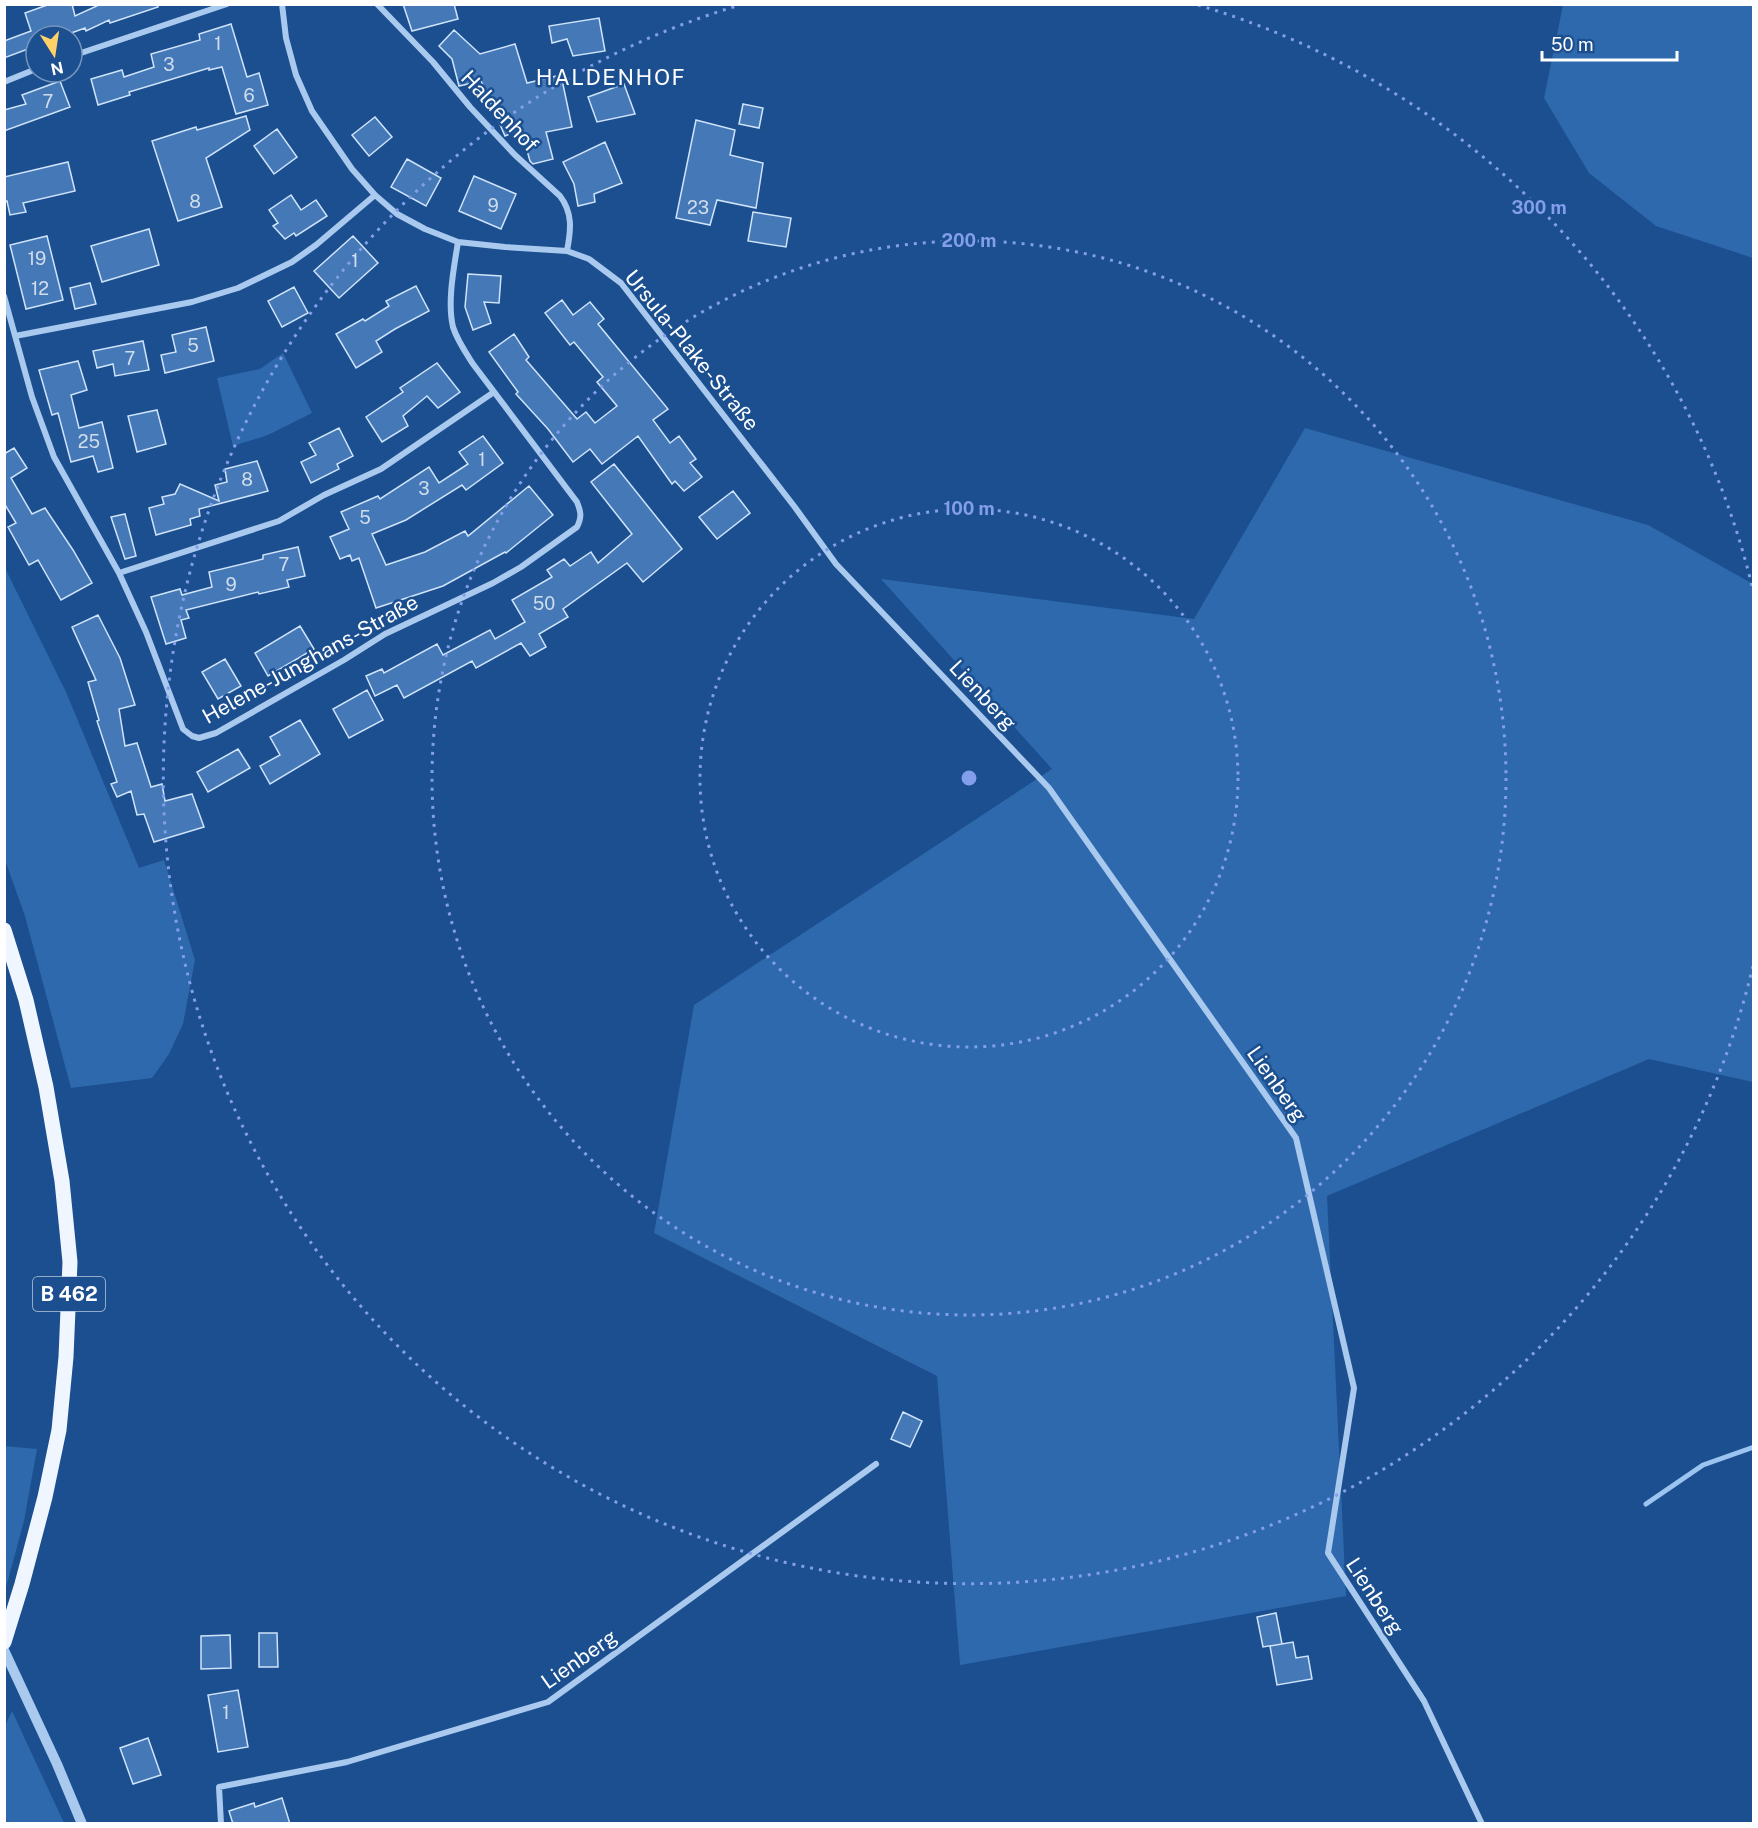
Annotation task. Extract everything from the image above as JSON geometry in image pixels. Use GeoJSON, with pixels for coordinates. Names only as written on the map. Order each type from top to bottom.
{"type":"FeatureCollection","features":[{"type":"Feature","properties":{"kind":"main road","name":"B 462"},"geometry":{"type":"LineString","coordinates":[[4,930],[26,1000],[46,1087],[62,1181],[70,1262],[66,1357],[59,1430],[45,1497],[4,1641]]}},
{"type":"Feature","properties":{"kind":"street"},"geometry":{"type":"LineString","coordinates":[[84,52],[227,4]]}},
{"type":"Feature","properties":{"kind":"street","name":"Ursula-Plake-Straße"},"geometry":{"type":"LineString","coordinates":[[282,4],[286,38],[296,75],[312,111],[352,169],[375,195],[397,214],[424,230],[458,242],[567,251],[589,259],[621,283],[794,506]]}},
{"type":"Feature","properties":{"kind":"street","name":"Haldenhof"},"geometry":{"type":"LineString","coordinates":[[377,4],[433,62],[470,107],[515,155],[560,195],[566,203],[571,223],[567,251]]}},
{"type":"Feature","properties":{"kind":"street"},"geometry":{"type":"LineString","coordinates":[[4,82],[24,74]]}},
{"type":"Feature","properties":{"kind":"street"},"geometry":{"type":"LineString","coordinates":[[15,336],[192,302],[238,288],[300,256],[375,195]]}},
{"type":"Feature","properties":{"kind":"street","name":"Helene-Junghans-Straße"},"geometry":{"type":"LineString","coordinates":[[4,296],[32,397],[54,457],[119,573],[151,643],[183,729],[199,738],[216,733],[345,660],[385,634],[521,567],[577,527],[581,519],[581,511],[577,502],[494,392],[462,346],[453,326],[452,288],[458,242]]}},
{"type":"Feature","properties":{"kind":"street"},"geometry":{"type":"LineString","coordinates":[[119,573],[279,521],[324,495],[381,469],[494,392]]}},
{"type":"Feature","properties":{"kind":"street","name":"Lienberg"},"geometry":{"type":"LineString","coordinates":[[794,506],[836,564],[1049,788],[1296,1138],[1354,1388],[1328,1553],[1424,1701],[1482,1824]]}},
{"type":"Feature","properties":{"kind":"street","name":"Lienberg"},"geometry":{"type":"LineString","coordinates":[[222,1824],[219,1786],[347,1762],[548,1702],[876,1464]]}},
{"type":"Feature","properties":{"kind":"street"},"geometry":{"type":"LineString","coordinates":[[4,1650],[82,1824]]}},
{"type":"Feature","properties":{"kind":"shaded area"},"geometry":{"type":"Polygon","coordinates":[[[1563,5],[1753,5],[1753,258],[1656,226],[1589,173],[1544,98],[1563,5]]]}},
{"type":"Feature","properties":{"kind":"shaded area"},"geometry":{"type":"Polygon","coordinates":[[[283,353],[312,413],[268,435],[233,446],[217,378],[260,369],[283,353]]]}},
{"type":"Feature","properties":{"kind":"shaded area"},"geometry":{"type":"Polygon","coordinates":[[[1305,428],[1648,525],[1753,584],[1753,1082],[1649,1059],[1327,1196],[1346,1596],[960,1665],[937,1376],[654,1233],[694,1005],[1052,769],[881,579],[1194,619],[1305,428]]]}},
{"type":"Feature","properties":{"kind":"shaded area"},"geometry":{"type":"Polygon","coordinates":[[[4,566],[66,692],[139,868],[164,860],[195,960],[183,1024],[169,1054],[152,1078],[71,1088],[25,916],[5,860],[4,566]]]}},
{"type":"Feature","properties":{"kind":"shaded area"},"geometry":{"type":"Polygon","coordinates":[[[4,1446],[37,1449],[24,1521],[5,1591],[4,1446]]]}},
{"type":"Feature","properties":{"kind":"shaded area"},"geometry":{"type":"Polygon","coordinates":[[[12,1711],[64,1823],[5,1823],[5,1726],[12,1711]]]}},
{"type":"Feature","properties":{"kind":"building"},"geometry":{"type":"Polygon","coordinates":[[[50,4],[72,4],[75,16],[101,4],[158,4],[158,7],[110,23],[109,20],[86,31],[84,24],[29,24],[25,13],[50,4]]]}},
{"type":"Feature","properties":{"kind":"building"},"geometry":{"type":"Polygon","coordinates":[[[403,4],[454,4],[458,19],[412,31],[403,4]]]}},
{"type":"Feature","properties":{"kind":"building"},"geometry":{"type":"Polygon","coordinates":[[[599,18],[605,51],[573,56],[567,39],[552,43],[549,26],[599,18]]]}},
{"type":"Feature","properties":{"kind":"building"},"geometry":{"type":"Polygon","coordinates":[[[231,24],[247,77],[259,73],[268,105],[236,114],[222,67],[209,70],[209,68],[129,92],[130,95],[98,105],[91,79],[122,70],[124,77],[154,67],[151,54],[200,40],[199,34],[231,24]]]}},
{"type":"Feature","properties":{"kind":"building"},"geometry":{"type":"Polygon","coordinates":[[[454,30],[480,54],[515,44],[527,83],[561,75],[572,127],[546,132],[553,159],[533,164],[530,161],[521,129],[505,136],[481,81],[459,86],[452,59],[439,46],[454,30]]]}},
{"type":"Feature","properties":{"kind":"building"},"geometry":{"type":"Polygon","coordinates":[[[24,34],[24,50],[4,58],[4,41],[24,34]]]}},
{"type":"Feature","properties":{"kind":"building"},"geometry":{"type":"Polygon","coordinates":[[[52,84],[61,84],[70,107],[4,131],[4,110],[26,104],[22,95],[52,84]]]}},
{"type":"Feature","properties":{"kind":"building"},"geometry":{"type":"Polygon","coordinates":[[[624,84],[635,114],[597,122],[588,97],[624,84]]]}},
{"type":"Feature","properties":{"kind":"building"},"geometry":{"type":"Polygon","coordinates":[[[743,104],[763,108],[759,128],[739,124],[743,104]]]}},
{"type":"Feature","properties":{"kind":"building"},"geometry":{"type":"Polygon","coordinates":[[[246,116],[250,130],[206,158],[222,207],[178,221],[152,141],[196,127],[197,130],[246,116]]]}},
{"type":"Feature","properties":{"kind":"building"},"geometry":{"type":"Polygon","coordinates":[[[375,117],[392,137],[369,156],[352,135],[375,117]]]}},
{"type":"Feature","properties":{"kind":"building"},"geometry":{"type":"Polygon","coordinates":[[[696,120],[735,130],[730,155],[763,163],[756,208],[717,200],[710,225],[676,218],[696,120]]]}},
{"type":"Feature","properties":{"kind":"building"},"geometry":{"type":"Polygon","coordinates":[[[277,129],[297,157],[274,174],[254,146],[277,129]]]}},
{"type":"Feature","properties":{"kind":"building"},"geometry":{"type":"Polygon","coordinates":[[[605,142],[622,183],[594,194],[595,202],[578,206],[574,184],[563,162],[605,142]]]}},
{"type":"Feature","properties":{"kind":"building"},"geometry":{"type":"Polygon","coordinates":[[[407,159],[441,178],[426,206],[391,187],[407,159]]]}},
{"type":"Feature","properties":{"kind":"building"},"geometry":{"type":"Polygon","coordinates":[[[68,162],[75,191],[23,203],[26,212],[10,215],[7,201],[4,202],[4,177],[68,162]]]}},
{"type":"Feature","properties":{"kind":"building"},"geometry":{"type":"Polygon","coordinates":[[[474,176],[516,194],[501,229],[459,211],[474,176]]]}},
{"type":"Feature","properties":{"kind":"building"},"geometry":{"type":"Polygon","coordinates":[[[291,195],[301,210],[316,200],[327,216],[296,236],[294,233],[285,239],[273,226],[278,223],[269,210],[291,195]]]}},
{"type":"Feature","properties":{"kind":"building"},"geometry":{"type":"Polygon","coordinates":[[[753,212],[791,218],[786,247],[748,241],[753,212]]]}},
{"type":"Feature","properties":{"kind":"building"},"geometry":{"type":"Polygon","coordinates":[[[149,229],[159,265],[102,282],[91,246],[149,229]]]}},
{"type":"Feature","properties":{"kind":"building"},"geometry":{"type":"Polygon","coordinates":[[[47,236],[63,300],[26,309],[10,245],[47,236]]]}},
{"type":"Feature","properties":{"kind":"building"},"geometry":{"type":"Polygon","coordinates":[[[353,236],[378,263],[339,298],[314,271],[353,236]]]}},
{"type":"Feature","properties":{"kind":"building"},"geometry":{"type":"Polygon","coordinates":[[[468,274],[501,276],[499,303],[484,302],[491,323],[473,330],[465,307],[468,274]]]}},
{"type":"Feature","properties":{"kind":"building"},"geometry":{"type":"Polygon","coordinates":[[[90,283],[96,304],[75,309],[70,288],[90,283]]]}},
{"type":"Feature","properties":{"kind":"building"},"geometry":{"type":"Polygon","coordinates":[[[416,286],[429,311],[376,341],[382,352],[356,368],[336,334],[363,319],[365,321],[389,306],[386,301],[416,286]]]}},
{"type":"Feature","properties":{"kind":"building"},"geometry":{"type":"Polygon","coordinates":[[[294,287],[308,313],[282,327],[268,301],[294,287]]]}},
{"type":"Feature","properties":{"kind":"building"},"geometry":{"type":"Polygon","coordinates":[[[562,300],[573,315],[590,302],[604,319],[598,324],[668,409],[653,420],[670,443],[679,436],[696,459],[690,463],[702,477],[684,491],[675,481],[672,484],[638,436],[602,464],[590,449],[573,462],[548,429],[516,394],[518,392],[489,352],[514,334],[529,357],[526,360],[577,419],[586,412],[595,423],[617,406],[597,382],[603,377],[574,342],[570,345],[545,313],[562,300]]]}},
{"type":"Feature","properties":{"kind":"building"},"geometry":{"type":"Polygon","coordinates":[[[206,327],[214,361],[165,373],[161,355],[176,352],[172,335],[206,327]]]}},
{"type":"Feature","properties":{"kind":"building"},"geometry":{"type":"Polygon","coordinates":[[[143,341],[149,370],[115,376],[113,364],[97,368],[93,351],[143,341]]]}},
{"type":"Feature","properties":{"kind":"building"},"geometry":{"type":"Polygon","coordinates":[[[78,361],[87,390],[71,395],[79,428],[102,422],[113,468],[98,472],[93,456],[71,462],[58,413],[52,415],[39,370],[78,361]]]}},
{"type":"Feature","properties":{"kind":"building"},"geometry":{"type":"Polygon","coordinates":[[[437,363],[460,392],[438,408],[427,396],[403,416],[408,426],[382,442],[366,417],[403,392],[400,388],[437,363]]]}},
{"type":"Feature","properties":{"kind":"building"},"geometry":{"type":"Polygon","coordinates":[[[157,410],[166,444],[137,452],[128,416],[157,410]]]}},
{"type":"Feature","properties":{"kind":"building"},"geometry":{"type":"Polygon","coordinates":[[[339,428],[353,456],[337,464],[339,469],[311,483],[301,462],[316,455],[309,443],[339,428]]]}},
{"type":"Feature","properties":{"kind":"building"},"geometry":{"type":"Polygon","coordinates":[[[483,436],[503,463],[466,490],[462,485],[406,520],[372,534],[386,565],[425,552],[465,531],[468,536],[529,486],[553,515],[506,553],[443,586],[376,608],[359,558],[352,561],[350,555],[340,559],[330,537],[349,529],[341,512],[378,496],[380,499],[429,467],[439,483],[468,464],[459,452],[483,436]]]}},
{"type":"Feature","properties":{"kind":"building"},"geometry":{"type":"Polygon","coordinates":[[[14,448],[27,468],[11,478],[32,514],[45,508],[92,583],[61,600],[38,560],[29,565],[8,527],[16,523],[4,503],[4,454],[14,448]]]}},
{"type":"Feature","properties":{"kind":"building"},"geometry":{"type":"Polygon","coordinates":[[[257,461],[268,491],[199,509],[200,516],[190,519],[191,525],[156,535],[149,508],[164,504],[162,497],[175,494],[180,484],[219,501],[215,485],[227,482],[225,469],[257,461]]]}},
{"type":"Feature","properties":{"kind":"building"},"geometry":{"type":"Polygon","coordinates":[[[614,464],[682,549],[643,582],[627,563],[563,609],[568,617],[539,634],[546,647],[530,656],[521,643],[476,668],[472,661],[404,698],[397,685],[375,696],[366,676],[382,669],[384,673],[437,644],[443,655],[490,630],[495,639],[525,622],[512,600],[552,577],[547,570],[564,559],[570,566],[591,552],[598,563],[632,534],[591,482],[614,464]]]}},
{"type":"Feature","properties":{"kind":"building"},"geometry":{"type":"Polygon","coordinates":[[[733,491],[750,513],[717,539],[699,517],[733,491]]]}},
{"type":"Feature","properties":{"kind":"building"},"geometry":{"type":"Polygon","coordinates":[[[125,514],[136,556],[125,559],[111,517],[125,514]]]}},
{"type":"Feature","properties":{"kind":"building"},"geometry":{"type":"Polygon","coordinates":[[[298,547],[305,576],[287,580],[289,587],[259,594],[258,592],[186,610],[189,618],[181,620],[186,638],[166,644],[151,597],[180,589],[182,595],[212,587],[209,572],[263,559],[263,555],[298,547]]]}},
{"type":"Feature","properties":{"kind":"building"},"geometry":{"type":"Polygon","coordinates":[[[98,615],[120,658],[135,705],[119,709],[125,746],[137,743],[151,787],[162,784],[165,801],[192,794],[204,827],[154,842],[144,814],[137,815],[131,791],[117,797],[111,784],[117,782],[97,721],[99,720],[88,682],[96,680],[72,627],[98,615]]]}},
{"type":"Feature","properties":{"kind":"building"},"geometry":{"type":"Polygon","coordinates":[[[300,626],[314,649],[268,676],[255,653],[300,626]]]}},
{"type":"Feature","properties":{"kind":"building"},"geometry":{"type":"Polygon","coordinates":[[[225,659],[241,686],[218,699],[202,672],[225,659]]]}},
{"type":"Feature","properties":{"kind":"building"},"geometry":{"type":"Polygon","coordinates":[[[367,690],[383,720],[349,738],[333,709],[367,690]]]}},
{"type":"Feature","properties":{"kind":"building"},"geometry":{"type":"Polygon","coordinates":[[[300,720],[320,754],[270,784],[260,766],[280,755],[270,737],[300,720]]]}},
{"type":"Feature","properties":{"kind":"building"},"geometry":{"type":"Polygon","coordinates":[[[238,749],[250,768],[208,792],[197,772],[238,749]]]}},
{"type":"Feature","properties":{"kind":"building"},"geometry":{"type":"Polygon","coordinates":[[[903,1412],[922,1421],[910,1447],[891,1439],[903,1412]]]}},
{"type":"Feature","properties":{"kind":"building"},"geometry":{"type":"Polygon","coordinates":[[[1276,1613],[1282,1644],[1263,1647],[1257,1617],[1276,1613]]]}},
{"type":"Feature","properties":{"kind":"building"},"geometry":{"type":"Polygon","coordinates":[[[259,1633],[277,1633],[278,1667],[259,1667],[259,1633]]]}},
{"type":"Feature","properties":{"kind":"building"},"geometry":{"type":"Polygon","coordinates":[[[230,1635],[231,1668],[201,1669],[201,1636],[230,1635]]]}},
{"type":"Feature","properties":{"kind":"building"},"geometry":{"type":"Polygon","coordinates":[[[1293,1642],[1296,1658],[1308,1656],[1312,1679],[1277,1685],[1270,1646],[1293,1642]]]}},
{"type":"Feature","properties":{"kind":"building"},"geometry":{"type":"Polygon","coordinates":[[[238,1690],[248,1747],[218,1752],[208,1695],[238,1690]]]}},
{"type":"Feature","properties":{"kind":"building"},"geometry":{"type":"Polygon","coordinates":[[[148,1738],[161,1775],[133,1784],[120,1748],[148,1738]]]}},
{"type":"Feature","properties":{"kind":"building"},"geometry":{"type":"Polygon","coordinates":[[[282,1798],[290,1824],[233,1824],[229,1811],[254,1803],[255,1807],[282,1798]]]}},
{"type":"Feature","properties":{"kind":"waterway"},"geometry":{"type":"LineString","coordinates":[[1646,1504],[1703,1465],[1754,1447]]}},
{"type":"Feature","properties":{"kind":"district","name":"HALDENHOF"},"geometry":{"type":"Point","coordinates":[611,77]}}]}
